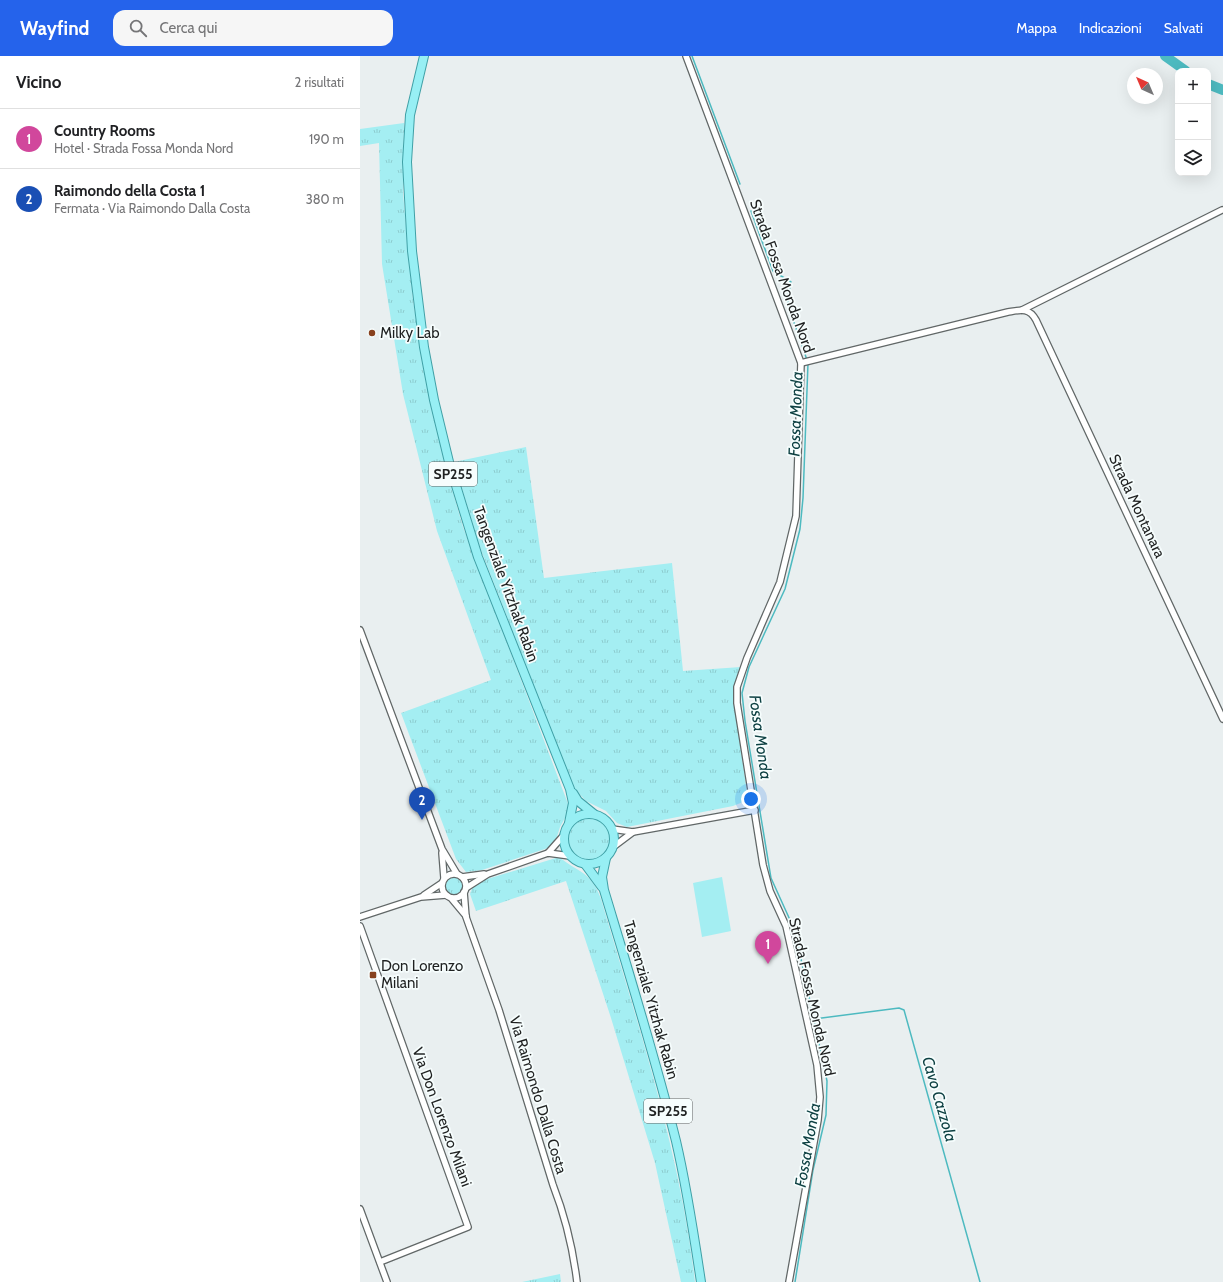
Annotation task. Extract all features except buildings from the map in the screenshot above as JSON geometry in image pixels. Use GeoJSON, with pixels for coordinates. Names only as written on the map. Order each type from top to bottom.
{"type":"FeatureCollection","features":[{"type":"Feature","properties":{"kind":"main road","name":"Tangenziale Yitzhak Rabin"},"geometry":{"type":"LineString","coordinates":[[422,56],[410,115],[407,162],[412,251],[424,347],[434,400],[450,466],[478,556],[570,789],[573,804],[569,823],[564,835]]}},
{"type":"Feature","properties":{"kind":"main road","name":"Tangenziale Yitzhak Rabin"},"geometry":{"type":"LineString","coordinates":[[570,789],[578,800],[594,814],[605,819],[612,829]]}},
{"type":"Feature","properties":{"kind":"main road"},"geometry":{"type":"LineString","coordinates":[[569,823],[580,815],[594,814]]}},
{"type":"Feature","properties":{"kind":"main road"},"geometry":{"type":"LineString","coordinates":[[612,829],[613,847]]}},
{"type":"Feature","properties":{"kind":"main road"},"geometry":{"type":"LineString","coordinates":[[564,835],[566,849],[570,856]]}},
{"type":"Feature","properties":{"kind":"main road","name":"Tangenziale Yitzhak Rabin"},"geometry":{"type":"LineString","coordinates":[[613,847],[606,858],[602,877],[604,890],[650,1046],[676,1142],[692,1221],[701,1282]]}},
{"type":"Feature","properties":{"kind":"main road","name":"Tangenziale Yitzhak Rabin"},"geometry":{"type":"LineString","coordinates":[[570,856],[585,864],[604,890]]}},
{"type":"Feature","properties":{"kind":"main road"},"geometry":{"type":"LineString","coordinates":[[585,864],[599,862],[606,858]]}},
{"type":"Feature","properties":{"kind":"street","name":"Strada Fossa Monda Nord"},"geometry":{"type":"LineString","coordinates":[[686,56],[802,363],[796,516],[780,582],[747,658],[737,687],[737,702],[767,882],[787,931],[820,1083],[818,1120],[789,1282]]}},
{"type":"Feature","properties":{"kind":"street"},"geometry":{"type":"LineString","coordinates":[[802,363],[1022,310],[1222,210]]}},
{"type":"Feature","properties":{"kind":"street","name":"Strada Montanara"},"geometry":{"type":"LineString","coordinates":[[1022,310],[1030,312],[1036,320],[1223,719]]}},
{"type":"Feature","properties":{"kind":"street"},"geometry":{"type":"LineString","coordinates":[[360,630],[442,850],[459,875],[465,880],[466,916]]}},
{"type":"Feature","properties":{"kind":"street"},"geometry":{"type":"LineString","coordinates":[[612,829],[633,832],[755,810]]}},
{"type":"Feature","properties":{"kind":"street"},"geometry":{"type":"LineString","coordinates":[[613,847],[633,832]]}},
{"type":"Feature","properties":{"kind":"street"},"geometry":{"type":"LineString","coordinates":[[548,853],[564,835]]}},
{"type":"Feature","properties":{"kind":"street"},"geometry":{"type":"LineString","coordinates":[[442,850],[442,890],[466,916]]}},
{"type":"Feature","properties":{"kind":"street"},"geometry":{"type":"LineString","coordinates":[[360,917],[421,897],[459,897],[465,890],[488,874],[548,853],[570,856]]}},
{"type":"Feature","properties":{"kind":"street"},"geometry":{"type":"LineString","coordinates":[[421,897],[451,874],[488,874]]}},
{"type":"Feature","properties":{"kind":"street","name":"Via Raimondo Dalla Costa"},"geometry":{"type":"LineString","coordinates":[[466,916],[499,1010],[562,1210],[575,1262],[577,1282]]}},
{"type":"Feature","properties":{"kind":"street","name":"Via Don Lorenzo Milani"},"geometry":{"type":"LineString","coordinates":[[360,926],[468,1227],[380,1262]]}},
{"type":"Feature","properties":{"kind":"street"},"geometry":{"type":"LineString","coordinates":[[360,1209],[388,1282]]}},
{"type":"Feature","properties":{"kind":"green space"},"geometry":{"type":"Polygon","coordinates":[[[404,123],[403,193],[413,300],[424,371],[445,465],[463,527],[570,809],[560,827],[555,843],[548,848],[482,870],[466,872],[456,859],[401,713],[491,680],[437,531],[403,394],[382,264],[379,143],[360,146],[360,129],[404,123]]]}},
{"type":"Feature","properties":{"kind":"green space"},"geometry":{"type":"Polygon","coordinates":[[[526,447],[544,578],[672,563],[683,671],[741,667],[734,701],[748,800],[733,806],[627,827],[617,823],[606,811],[586,801],[573,787],[479,545],[454,462],[526,447]]]}},
{"type":"Feature","properties":{"kind":"green space"},"geometry":{"type":"Polygon","coordinates":[[[585,818],[593,818],[604,824],[610,835],[610,843],[604,854],[593,860],[585,860],[574,854],[568,843],[568,835],[574,824],[585,818]]]}},
{"type":"Feature","properties":{"kind":"green space"},"geometry":{"type":"Polygon","coordinates":[[[559,857],[589,878],[601,899],[643,1041],[668,1136],[688,1233],[695,1282],[681,1282],[655,1163],[611,1018],[566,881],[476,911],[470,894],[473,886],[484,880],[559,857]]]}},
{"type":"Feature","properties":{"kind":"green space"},"geometry":{"type":"Polygon","coordinates":[[[454,877],[460,880],[463,886],[460,892],[454,895],[448,892],[445,886],[448,880],[454,877]]]}},
{"type":"Feature","properties":{"kind":"green space"},"geometry":{"type":"Polygon","coordinates":[[[722,877],[731,931],[702,937],[693,883],[722,877]]]}},
{"type":"Feature","properties":{"kind":"green space"},"geometry":{"type":"Polygon","coordinates":[[[560,1274],[561,1282],[522,1282],[560,1274]]]}},
{"type":"Feature","properties":{"kind":"waterway","name":"Fossa Monda"},"geometry":{"type":"LineString","coordinates":[[692,56],[740,184]]}},
{"type":"Feature","properties":{"kind":"waterway"},"geometry":{"type":"LineString","coordinates":[[1165,56],[1182,68]]}},
{"type":"Feature","properties":{"kind":"waterway"},"geometry":{"type":"LineString","coordinates":[[1211,85],[1223,90]]}},
{"type":"Feature","properties":{"kind":"waterway","name":"Fossa Monda"},"geometry":{"type":"LineString","coordinates":[[751,211],[773,271],[791,282],[788,305],[807,360]]}},
{"type":"Feature","properties":{"kind":"waterway","name":"Fossa Monda"},"geometry":{"type":"LineString","coordinates":[[795,1282],[813,1170],[826,1115],[827,1081],[795,931],[771,878],[745,721],[742,693],[749,667],[785,589],[800,529],[803,498],[808,363]]}},
{"type":"Feature","properties":{"kind":"waterway","name":"Cavo Cazzola"},"geometry":{"type":"LineString","coordinates":[[814,1019],[899,1008],[904,1010],[980,1282]]}},
{"type":"Feature","properties":{"kind":"place","name":"Milky Lab"},"geometry":{"type":"Point","coordinates":[372,333]}},
{"type":"Feature","properties":{"kind":"place","name":"Raimondo della Costa 1"},"geometry":{"type":"Point","coordinates":[422,820]}},
{"type":"Feature","properties":{"kind":"place","name":"Country Rooms"},"geometry":{"type":"Point","coordinates":[768,964]}},
{"type":"Feature","properties":{"kind":"place","name":"Don Lorenzo Milani"},"geometry":{"type":"Point","coordinates":[373,975]}}]}
